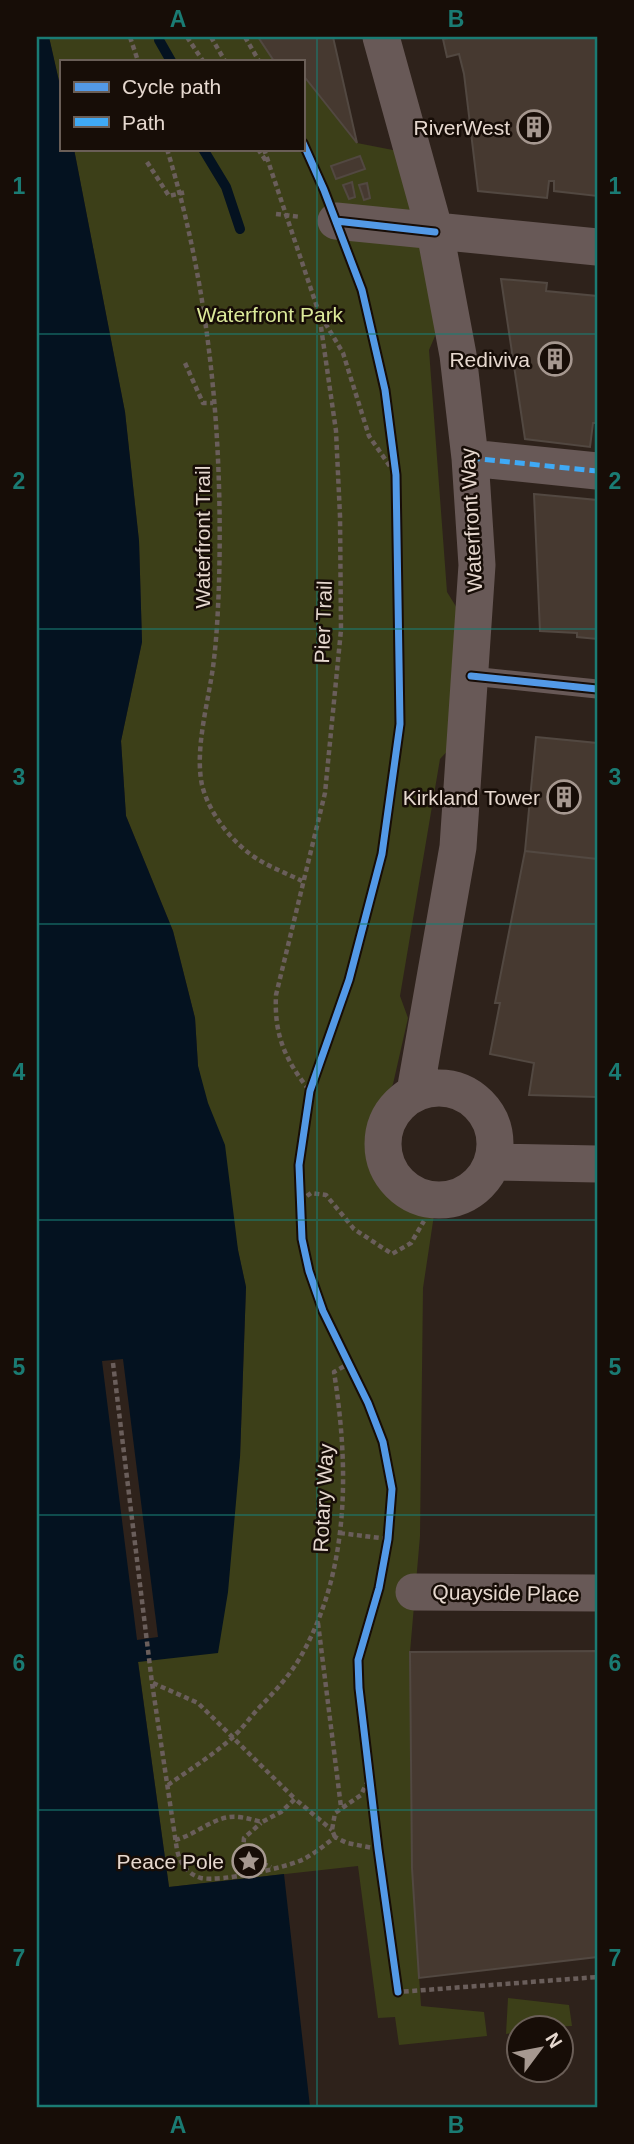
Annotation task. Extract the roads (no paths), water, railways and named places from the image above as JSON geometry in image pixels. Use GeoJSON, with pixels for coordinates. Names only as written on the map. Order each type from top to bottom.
{"type":"FeatureCollection","features":[{"type":"Feature","properties":{"kind":"street","name":"Waterfront Way"},"geometry":{"type":"LineString","coordinates":[[381,37],[435,232],[458,355],[470,458],[477,565],[458,847],[415,1092]]}},
{"type":"Feature","properties":{"kind":"street"},"geometry":{"type":"LineString","coordinates":[[336,221],[597,247]]}},
{"type":"Feature","properties":{"kind":"street"},"geometry":{"type":"LineString","coordinates":[[470,458],[597,471]]}},
{"type":"Feature","properties":{"kind":"street"},"geometry":{"type":"LineString","coordinates":[[434,1088],[452,1089],[469,1096],[483,1108],[492,1125],[495,1143],[493,1162],[478,1184],[455,1198],[436,1200],[419,1196],[403,1187],[391,1173],[384,1156],[383,1137],[388,1119],[400,1103],[415,1092],[434,1088]]}},
{"type":"Feature","properties":{"kind":"street"},"geometry":{"type":"LineString","coordinates":[[493,1162],[597,1164]]}},
{"type":"Feature","properties":{"kind":"street","name":"Quayside Place"},"geometry":{"type":"LineString","coordinates":[[415,1592],[597,1593]]}},
{"type":"Feature","properties":{"kind":"lane"},"geometry":{"type":"LineString","coordinates":[[471,676],[597,689]]}},
{"type":"Feature","properties":{"kind":"water"},"geometry":{"type":"Polygon","coordinates":[[[37,37],[49,37],[60,86],[60,150],[74,150],[125,412],[139,541],[142,642],[121,741],[126,816],[173,931],[195,1018],[198,1066],[208,1103],[225,1145],[238,1250],[246,1287],[240,1457],[228,1592],[218,1653],[138,1662],[169,1887],[284,1874],[310,2107],[37,2107],[37,37]]]}},
{"type":"Feature","properties":{"kind":"waterway"},"geometry":{"type":"LineString","coordinates":[[159,40],[170,60]]}},
{"type":"Feature","properties":{"kind":"waterway"},"geometry":{"type":"LineString","coordinates":[[204,150],[226,187],[240,229]]}},
{"type":"Feature","properties":{"kind":"place","name":"RiverWest"},"geometry":{"type":"Point","coordinates":[534,127]}},
{"type":"Feature","properties":{"kind":"place","name":"Rediviva"},"geometry":{"type":"Point","coordinates":[555,359]}},
{"type":"Feature","properties":{"kind":"place","name":"Kirkland Tower"},"geometry":{"type":"Point","coordinates":[564,797]}},
{"type":"Feature","properties":{"kind":"place","name":"Peace Pole"},"geometry":{"type":"Point","coordinates":[249,1861]}},
{"type":"Feature","properties":{"kind":"park label","name":"Waterfront Park"},"geometry":{"type":"Point","coordinates":[270,314]}}]}
